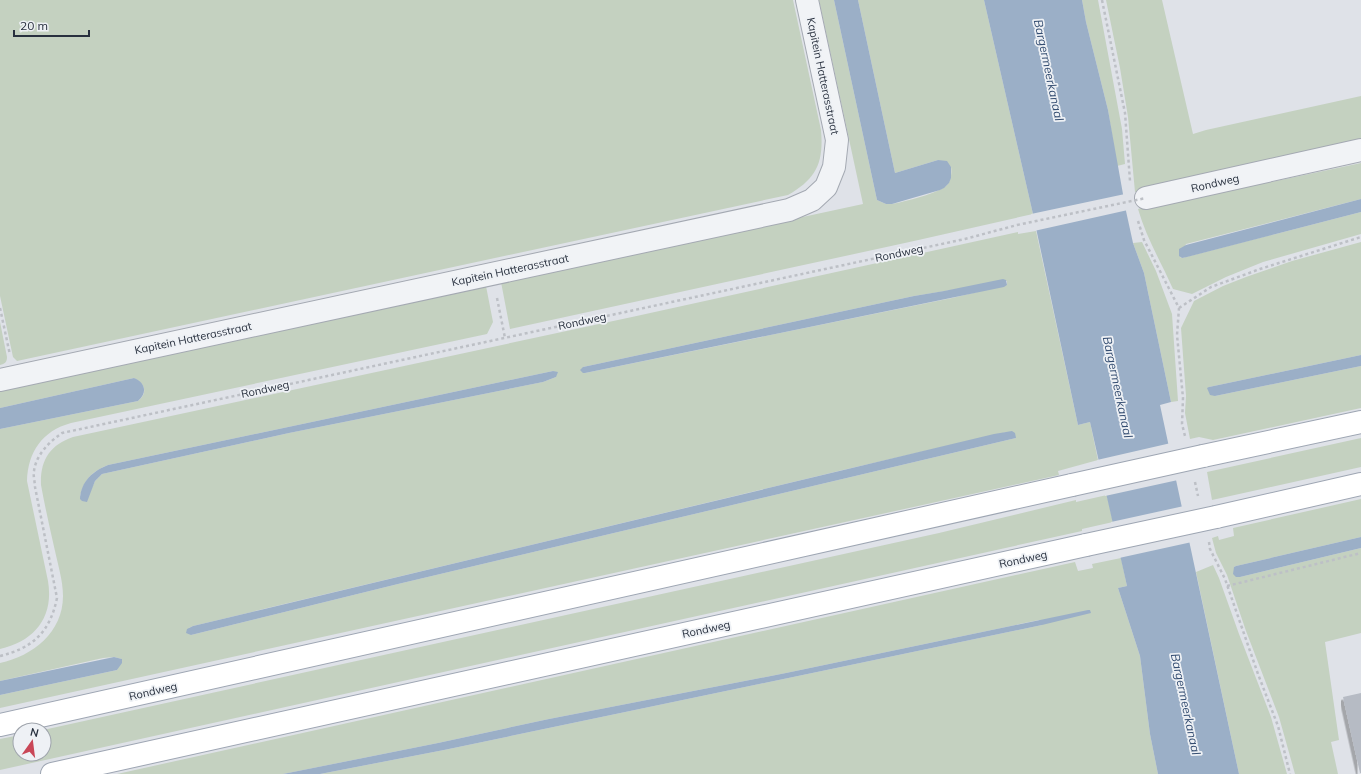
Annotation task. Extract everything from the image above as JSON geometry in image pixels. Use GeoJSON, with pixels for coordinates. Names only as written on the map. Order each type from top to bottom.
{"type":"FeatureCollection","features":[{"type":"Feature","properties":{"kind":"main road","name":"Rondweg"},"geometry":{"type":"LineString","coordinates":[[0,725],[1361,422]]}},
{"type":"Feature","properties":{"kind":"main road","name":"Rondweg"},"geometry":{"type":"LineString","coordinates":[[52,774],[1361,484]]}},
{"type":"Feature","properties":{"kind":"street","name":"Kapitein Hatterasstraat"},"geometry":{"type":"LineString","coordinates":[[8,378],[789,210],[812,200],[826,187],[834,167],[837,140],[807,0]]}},
{"type":"Feature","properties":{"kind":"street","name":"Rondweg"},"geometry":{"type":"LineString","coordinates":[[1136,199],[1361,150]]}},
{"type":"Feature","properties":{"kind":"path"},"geometry":{"type":"LineString","coordinates":[[1102,0],[1125,113],[1136,199],[1144,240],[1179,308],[1210,287],[1260,269],[1361,237]]}},
{"type":"Feature","properties":{"kind":"path","name":"Rondweg"},"geometry":{"type":"LineString","coordinates":[[0,656],[17,652],[34,641],[42,634],[48,625],[54,610],[56,598],[35,487],[34,472],[39,457],[50,442],[62,433],[965,239],[1017,225],[1136,199]]}},
{"type":"Feature","properties":{"kind":"path"},"geometry":{"type":"LineString","coordinates":[[491,274],[505,338]]}},
{"type":"Feature","properties":{"kind":"path"},"geometry":{"type":"LineString","coordinates":[[0,308],[8,378]]}},
{"type":"Feature","properties":{"kind":"path"},"geometry":{"type":"LineString","coordinates":[[1290,774],[1278,726],[1227,586],[1361,554]]}},
{"type":"Feature","properties":{"kind":"green space"},"geometry":{"type":"Polygon","coordinates":[[[0,0],[793,0],[821,130],[821,152],[816,169],[812,176],[798,189],[788,195],[17,361],[13,357],[0,296],[0,0]]]}},
{"type":"Feature","properties":{"kind":"green space"},"geometry":{"type":"Polygon","coordinates":[[[819,0],[834,0],[877,200],[886,204],[892,204],[921,197],[943,188],[949,181],[951,167],[938,160],[895,173],[858,0],[984,0],[1033,214],[510,329],[501,282],[863,204],[819,0]]]}},
{"type":"Feature","properties":{"kind":"green space"},"geometry":{"type":"Polygon","coordinates":[[[1082,0],[1098,0],[1122,129],[1125,164],[1117,166],[1108,110],[1082,0]]]}},
{"type":"Feature","properties":{"kind":"green space"},"geometry":{"type":"Polygon","coordinates":[[[1106,0],[1162,0],[1193,134],[1361,96],[1361,140],[1135,192],[1128,117],[1106,0]]]}},
{"type":"Feature","properties":{"kind":"green space"},"geometry":{"type":"Polygon","coordinates":[[[1361,163],[1361,199],[1186,244],[1180,257],[1182,258],[1361,212],[1361,234],[1263,262],[1226,277],[1192,294],[1173,289],[1149,239],[1138,209],[1156,204],[1219,193],[1361,163]]]}},
{"type":"Feature","properties":{"kind":"green space"},"geometry":{"type":"Polygon","coordinates":[[[1036,231],[1078,425],[1090,422],[1098,460],[1058,471],[1059,475],[0,708],[0,695],[117,670],[122,659],[114,657],[103,658],[0,681],[0,663],[24,655],[44,640],[58,621],[62,609],[62,585],[41,485],[41,476],[42,468],[48,455],[58,444],[65,440],[73,437],[632,317],[1018,232],[1018,234],[1036,231]],[[1007,281],[914,296],[583,367],[585,373],[952,298],[1007,285],[1007,281]],[[553,371],[108,465],[93,473],[86,481],[80,496],[90,492],[95,481],[102,474],[289,433],[543,382],[556,377],[553,371]],[[1007,432],[843,470],[189,628],[191,635],[398,584],[1016,438],[1007,432]]]}},
{"type":"Feature","properties":{"kind":"green space"},"geometry":{"type":"Polygon","coordinates":[[[1142,242],[1156,271],[1172,314],[1178,401],[1171,402],[1144,273],[1133,243],[1142,242]]]}},
{"type":"Feature","properties":{"kind":"green space"},"geometry":{"type":"Polygon","coordinates":[[[1361,242],[1361,355],[1209,387],[1215,396],[1361,366],[1361,408],[1213,440],[1199,437],[1190,439],[1185,413],[1186,396],[1181,328],[1194,301],[1223,286],[1246,277],[1292,261],[1361,242]]]}},
{"type":"Feature","properties":{"kind":"green space"},"geometry":{"type":"Polygon","coordinates":[[[486,286],[493,322],[487,334],[71,423],[52,431],[38,444],[34,452],[30,461],[27,481],[48,581],[48,606],[45,616],[39,626],[32,633],[23,640],[0,649],[0,429],[138,401],[143,394],[144,388],[140,382],[134,378],[0,408],[0,390],[486,286]]]}},
{"type":"Feature","properties":{"kind":"green space"},"geometry":{"type":"Polygon","coordinates":[[[0,322],[7,360],[0,365],[0,322]]]}},
{"type":"Feature","properties":{"kind":"green space"},"geometry":{"type":"Polygon","coordinates":[[[1361,438],[1361,467],[1212,500],[1207,472],[1361,438]]]}},
{"type":"Feature","properties":{"kind":"green space"},"geometry":{"type":"Polygon","coordinates":[[[1107,495],[1113,522],[1082,529],[1082,531],[52,759],[52,728],[939,533],[1076,500],[1076,502],[1107,495]]]}},
{"type":"Feature","properties":{"kind":"green space"},"geometry":{"type":"Polygon","coordinates":[[[1361,499],[1361,537],[1234,567],[1240,577],[1361,548],[1361,633],[1325,642],[1339,740],[1331,742],[1338,774],[1295,774],[1279,717],[1246,631],[1227,575],[1216,553],[1212,538],[1218,536],[1219,540],[1234,536],[1233,528],[1361,499]]]}},
{"type":"Feature","properties":{"kind":"green space"},"geometry":{"type":"Polygon","coordinates":[[[1121,558],[1127,586],[1118,588],[1140,656],[1150,734],[1158,774],[320,774],[444,750],[1042,625],[1039,620],[786,673],[549,719],[283,774],[117,774],[1075,562],[1078,571],[1093,568],[1092,564],[1121,558]]]}},
{"type":"Feature","properties":{"kind":"green space"},"geometry":{"type":"Polygon","coordinates":[[[1213,565],[1271,717],[1287,774],[1239,774],[1196,572],[1213,565]]]}},
{"type":"Feature","properties":{"kind":"green space"},"geometry":{"type":"Polygon","coordinates":[[[12,737],[12,762],[36,762],[0,770],[0,739],[12,737]]]}},
{"type":"Feature","properties":{"kind":"water"},"geometry":{"type":"Polygon","coordinates":[[[834,0],[858,0],[895,173],[938,160],[947,161],[951,167],[951,178],[949,183],[944,188],[892,204],[886,204],[877,200],[834,0]]]}},
{"type":"Feature","properties":{"kind":"water","name":"Bargermeerkanaal"},"geometry":{"type":"Polygon","coordinates":[[[984,0],[1082,0],[1108,110],[1133,243],[1144,273],[1171,402],[1160,405],[1239,774],[1158,774],[1150,734],[1140,656],[1118,588],[1127,586],[1090,422],[1078,425],[1033,214],[984,0]]]}},
{"type":"Feature","properties":{"kind":"water"},"geometry":{"type":"Polygon","coordinates":[[[1361,199],[1361,212],[1187,257],[1182,258],[1179,256],[1179,249],[1186,245],[1361,199]]]}},
{"type":"Feature","properties":{"kind":"water"},"geometry":{"type":"Polygon","coordinates":[[[1003,279],[1006,280],[1007,285],[1004,287],[585,373],[580,370],[583,367],[914,296],[1003,279]]]}},
{"type":"Feature","properties":{"kind":"water"},"geometry":{"type":"Polygon","coordinates":[[[1361,355],[1361,366],[1215,396],[1210,395],[1207,388],[1209,387],[1361,355]]]}},
{"type":"Feature","properties":{"kind":"water"},"geometry":{"type":"Polygon","coordinates":[[[553,371],[558,372],[556,377],[543,382],[289,433],[102,474],[95,481],[87,502],[80,499],[85,482],[97,470],[108,465],[553,371]]]}},
{"type":"Feature","properties":{"kind":"water"},"geometry":{"type":"Polygon","coordinates":[[[134,378],[141,382],[144,388],[143,395],[138,401],[0,429],[0,408],[134,378]]]}},
{"type":"Feature","properties":{"kind":"water"},"geometry":{"type":"Polygon","coordinates":[[[1012,431],[1015,433],[1016,438],[398,584],[191,635],[186,633],[187,629],[193,626],[994,434],[1012,431]]]}},
{"type":"Feature","properties":{"kind":"water"},"geometry":{"type":"Polygon","coordinates":[[[1361,537],[1361,548],[1240,577],[1236,577],[1233,574],[1234,567],[1236,566],[1361,537]]]}},
{"type":"Feature","properties":{"kind":"water"},"geometry":{"type":"Polygon","coordinates":[[[1090,610],[1091,613],[1042,625],[444,750],[320,774],[283,774],[549,719],[786,673],[1090,610]]]}},
{"type":"Feature","properties":{"kind":"water"},"geometry":{"type":"Polygon","coordinates":[[[114,657],[122,659],[122,663],[117,670],[0,695],[0,681],[114,657]]]}},
{"type":"Feature","properties":{"kind":"pier"},"geometry":{"type":"Polygon","coordinates":[[[1125,194],[1128,210],[1034,231],[1031,214],[1125,194]]]}},
{"type":"Feature","properties":{"kind":"pier"},"geometry":{"type":"Polygon","coordinates":[[[1171,443],[1178,480],[1105,496],[1097,460],[1171,443]]]}},
{"type":"Feature","properties":{"kind":"pier"},"geometry":{"type":"Polygon","coordinates":[[[1184,506],[1192,542],[1119,558],[1111,522],[1184,506]]]}},
{"type":"Feature","properties":{"kind":"building"},"geometry":{"type":"Polygon","coordinates":[[[1361,693],[1361,773],[1360,773],[1343,697],[1361,693]]]}}]}
